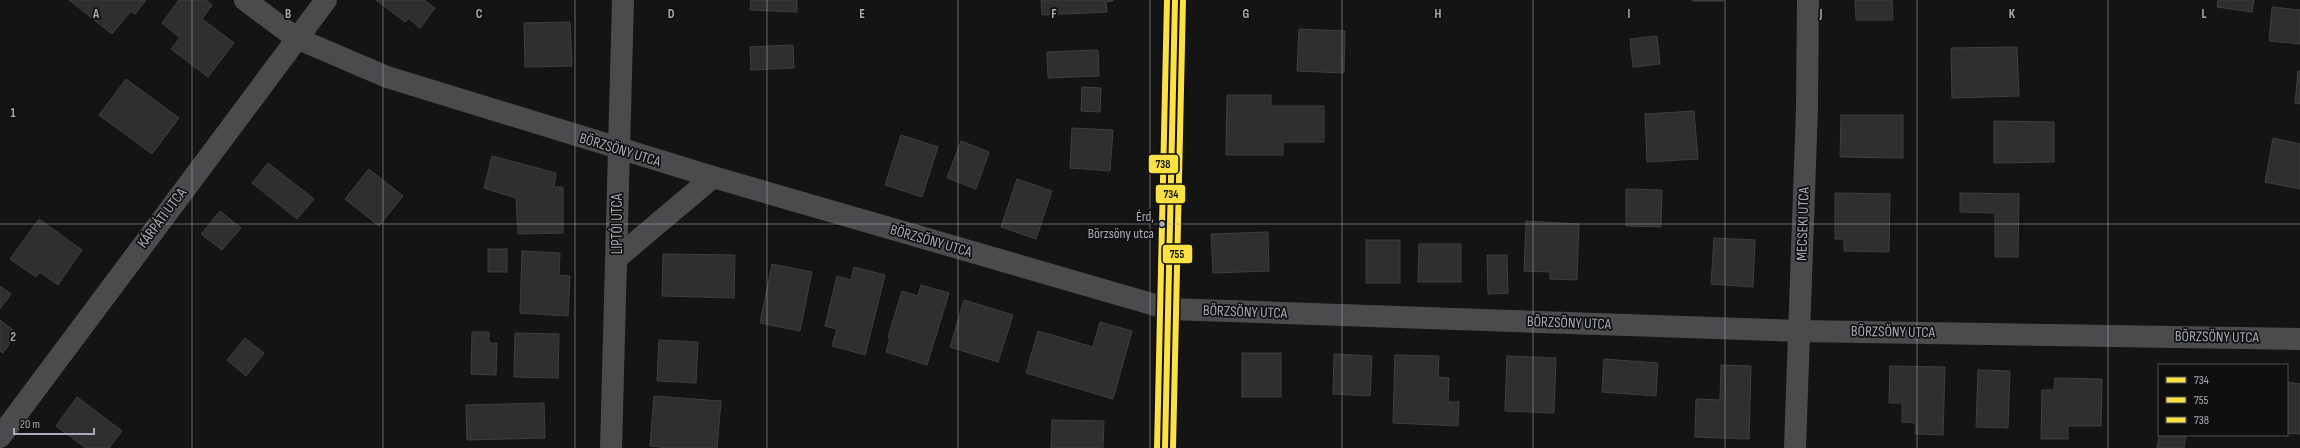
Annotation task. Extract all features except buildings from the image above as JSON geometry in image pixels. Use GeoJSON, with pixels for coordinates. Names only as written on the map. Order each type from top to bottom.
{"type":"FeatureCollection","features":[{"type":"Feature","properties":{"kind":"street","name":"BÖRZSÖNY UTCA"},"geometry":{"type":"LineString","coordinates":[[245,0],[296,38],[387,77],[712,177],[1169,309],[1799,331],[2300,339]]}},
{"type":"Feature","properties":{"kind":"street","name":"KÁRPÁTI UTCA"},"geometry":{"type":"LineString","coordinates":[[0,437],[296,38],[326,0]]}},
{"type":"Feature","properties":{"kind":"street","name":"LIPTÓI UTCA"},"geometry":{"type":"LineString","coordinates":[[611,448],[618,258],[618,149],[623,0]]}},
{"type":"Feature","properties":{"kind":"street"},"geometry":{"type":"LineString","coordinates":[[1165,448],[1175,0]]}},
{"type":"Feature","properties":{"kind":"street","name":"MECSEKI UTCA"},"geometry":{"type":"LineString","coordinates":[[1795,448],[1808,0]]}},
{"type":"Feature","properties":{"kind":"street"},"geometry":{"type":"LineString","coordinates":[[618,258],[712,177]]}},
{"type":"Feature","properties":{"kind":"transit line","name":"738"},"geometry":{"type":"LineString","coordinates":[[1157,448],[1167,0]]}},
{"type":"Feature","properties":{"kind":"transit line","name":"734"},"geometry":{"type":"LineString","coordinates":[[1165,448],[1175,0]]}},
{"type":"Feature","properties":{"kind":"transit line","name":"755"},"geometry":{"type":"LineString","coordinates":[[1173,448],[1183,0]]}},
{"type":"Feature","properties":{"kind":"place","name":"Érd, Börzsöny utca"},"geometry":{"type":"Point","coordinates":[1162,224]}}]}
